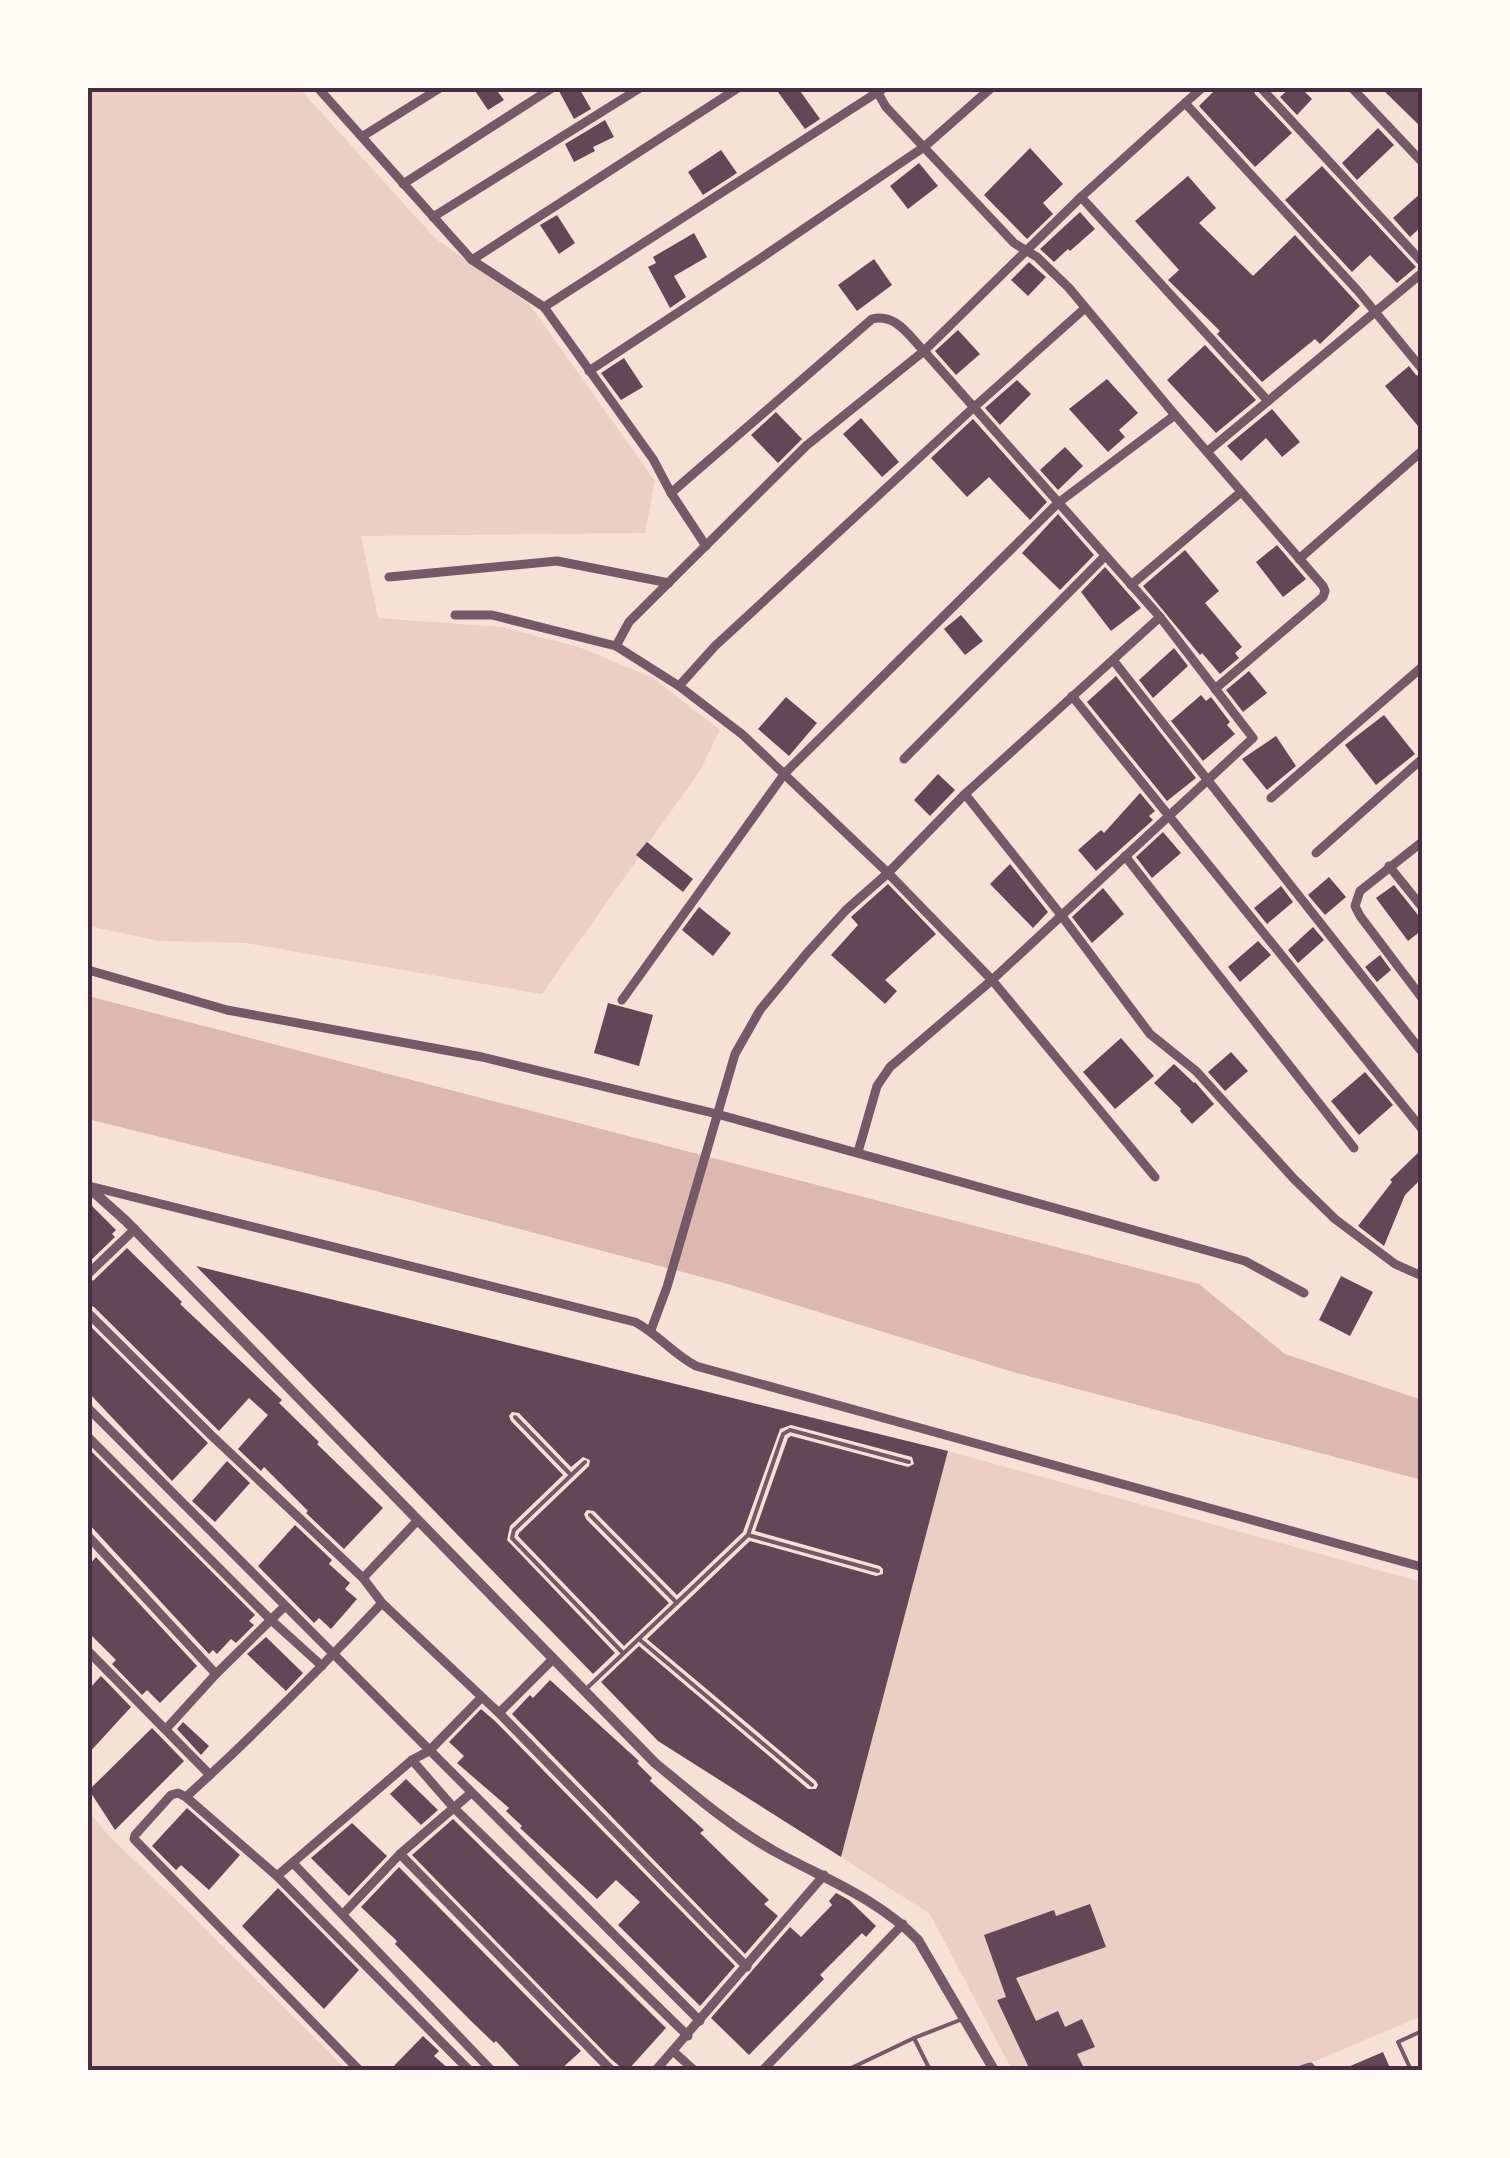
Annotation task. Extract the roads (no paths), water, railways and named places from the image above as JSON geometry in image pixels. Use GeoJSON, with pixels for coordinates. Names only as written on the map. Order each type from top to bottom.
{"type":"FeatureCollection","features":[{"type":"Feature","properties":{"kind":"street"},"geometry":{"type":"LineString","coordinates":[[318,88],[472,260],[544,307],[653,459],[706,546]]}},
{"type":"Feature","properties":{"kind":"street"},"geometry":{"type":"LineString","coordinates":[[363,136],[440,88]]}},
{"type":"Feature","properties":{"kind":"street"},"geometry":{"type":"LineString","coordinates":[[404,184],[552,88]]}},
{"type":"Feature","properties":{"kind":"street"},"geometry":{"type":"LineString","coordinates":[[433,217],[640,88]]}},
{"type":"Feature","properties":{"kind":"street"},"geometry":{"type":"LineString","coordinates":[[472,260],[738,88]]}},
{"type":"Feature","properties":{"kind":"street"},"geometry":{"type":"LineString","coordinates":[[590,371],[924,147],[991,88]]}},
{"type":"Feature","properties":{"kind":"street"},"geometry":{"type":"LineString","coordinates":[[616,646],[629,622],[806,446],[924,351],[1080,196],[1202,88]]}},
{"type":"Feature","properties":{"kind":"street"},"geometry":{"type":"LineString","coordinates":[[1260,88],[1422,262]]}},
{"type":"Feature","properties":{"kind":"street"},"geometry":{"type":"LineString","coordinates":[[1352,88],[1422,162]]}},
{"type":"Feature","properties":{"kind":"street"},"geometry":{"type":"LineString","coordinates":[[544,307],[879,89],[886,108],[1014,243],[1028,250],[1068,288],[1323,586],[1323,597],[1215,689]]}},
{"type":"Feature","properties":{"kind":"street"},"geometry":{"type":"LineString","coordinates":[[1185,102],[1422,369]]}},
{"type":"Feature","properties":{"kind":"street"},"geometry":{"type":"LineString","coordinates":[[1080,196],[1268,401]]}},
{"type":"Feature","properties":{"kind":"street"},"geometry":{"type":"LineString","coordinates":[[1208,452],[1422,274]]}},
{"type":"Feature","properties":{"kind":"street"},"geometry":{"type":"LineString","coordinates":[[680,686],[715,646],[1084,309]]}},
{"type":"Feature","properties":{"kind":"street"},"geometry":{"type":"LineString","coordinates":[[671,493],[872,319],[892,319],[1160,617],[1253,738],[992,980],[890,1067],[877,1086],[858,1152]]}},
{"type":"Feature","properties":{"kind":"street"},"geometry":{"type":"LineString","coordinates":[[622,1000],[784,773],[1058,503],[1174,415]]}},
{"type":"Feature","properties":{"kind":"street"},"geometry":{"type":"LineString","coordinates":[[1299,559],[1422,451]]}},
{"type":"Feature","properties":{"kind":"street"},"geometry":{"type":"LineString","coordinates":[[1131,585],[1240,492]]}},
{"type":"Feature","properties":{"kind":"street"},"geometry":{"type":"LineString","coordinates":[[904,759],[1106,556]]}},
{"type":"Feature","properties":{"kind":"street"},"geometry":{"type":"LineString","coordinates":[[389,576],[556,561],[669,583]]}},
{"type":"Feature","properties":{"kind":"street"},"geometry":{"type":"LineString","coordinates":[[456,615],[492,615],[616,646],[680,686],[744,735],[888,873],[992,980],[1156,1176]]}},
{"type":"Feature","properties":{"kind":"street"},"geometry":{"type":"LineString","coordinates":[[651,1330],[668,1287],[735,1054],[760,1010],[846,910],[965,794],[1160,617]]}},
{"type":"Feature","properties":{"kind":"street"},"geometry":{"type":"LineString","coordinates":[[1113,660],[1422,1052]]}},
{"type":"Feature","properties":{"kind":"street"},"geometry":{"type":"LineString","coordinates":[[1271,798],[1422,667]]}},
{"type":"Feature","properties":{"kind":"street"},"geometry":{"type":"LineString","coordinates":[[1072,696],[1422,1129]]}},
{"type":"Feature","properties":{"kind":"street"},"geometry":{"type":"LineString","coordinates":[[1316,852],[1422,759]]}},
{"type":"Feature","properties":{"kind":"street"},"geometry":{"type":"LineString","coordinates":[[965,794],[1150,1034],[1196,1071],[1294,1179],[1367,1245],[1394,1264],[1422,1276]]}},
{"type":"Feature","properties":{"kind":"street"},"geometry":{"type":"LineString","coordinates":[[1422,842],[1360,891],[1355,906],[1422,998]]}},
{"type":"Feature","properties":{"kind":"street"},"geometry":{"type":"LineString","coordinates":[[1124,856],[1354,1148]]}},
{"type":"Feature","properties":{"kind":"street"},"geometry":{"type":"LineString","coordinates":[[1389,866],[1422,907]]}},
{"type":"Feature","properties":{"kind":"street"},"geometry":{"type":"LineString","coordinates":[[88,970],[228,1010],[482,1057],[717,1114],[1245,1261],[1304,1293]]}},
{"type":"Feature","properties":{"kind":"street"},"geometry":{"type":"LineString","coordinates":[[88,1187],[134,1229],[654,1764],[716,1813],[773,1850],[824,1875],[903,1924],[918,1940],[994,2070]]}},
{"type":"Feature","properties":{"kind":"street"},"geometry":{"type":"LineString","coordinates":[[88,1187],[635,1322],[696,1366],[1422,1567]]}},
{"type":"Feature","properties":{"kind":"street"},"geometry":{"type":"LineString","coordinates":[[88,1274],[134,1229]]}},
{"type":"Feature","properties":{"kind":"street"},"geometry":{"type":"LineString","coordinates":[[88,1312],[499,1713],[747,1967]]}},
{"type":"Feature","properties":{"kind":"street"},"geometry":{"type":"LineString","coordinates":[[88,1408],[700,2021]]}},
{"type":"Feature","properties":{"kind":"street"},"geometry":{"type":"LineString","coordinates":[[88,1437],[322,1666]]}},
{"type":"Feature","properties":{"kind":"street"},"geometry":{"type":"LineString","coordinates":[[362,1578],[418,1520]]}},
{"type":"Feature","properties":{"kind":"street"},"geometry":{"type":"LineString","coordinates":[[88,1536],[216,1674]]}},
{"type":"Feature","properties":{"kind":"street"},"geometry":{"type":"LineString","coordinates":[[88,1556],[97,1544]]}},
{"type":"Feature","properties":{"kind":"street"},"geometry":{"type":"LineString","coordinates":[[186,1797],[382,1603]]}},
{"type":"Feature","properties":{"kind":"street"},"geometry":{"type":"LineString","coordinates":[[166,1729],[285,1606]]}},
{"type":"Feature","properties":{"kind":"street"},"geometry":{"type":"LineString","coordinates":[[88,1651],[210,1775]]}},
{"type":"Feature","properties":{"kind":"street"},"geometry":{"type":"LineString","coordinates":[[499,1713],[554,1659]]}},
{"type":"Feature","properties":{"kind":"street"},"geometry":{"type":"LineString","coordinates":[[277,1876],[412,1760],[428,1751],[481,1698]]}},
{"type":"Feature","properties":{"kind":"street"},"geometry":{"type":"LineString","coordinates":[[412,1760],[453,1807],[688,2036]]}},
{"type":"Feature","properties":{"kind":"street"},"geometry":{"type":"LineString","coordinates":[[344,1913],[400,1854],[471,1793]]}},
{"type":"Feature","properties":{"kind":"street"},"geometry":{"type":"LineString","coordinates":[[360,2070],[134,1839],[171,1795],[186,1797],[277,1876],[469,2070]]}},
{"type":"Feature","properties":{"kind":"street"},"geometry":{"type":"LineString","coordinates":[[400,1854],[611,2070]]}},
{"type":"Feature","properties":{"kind":"street"},"geometry":{"type":"LineString","coordinates":[[293,1863],[491,2070]]}},
{"type":"Feature","properties":{"kind":"street"},"geometry":{"type":"LineString","coordinates":[[656,2070],[824,1875]]}},
{"type":"Feature","properties":{"kind":"street"},"geometry":{"type":"LineString","coordinates":[[763,2070],[903,1924]]}},
{"type":"Feature","properties":{"kind":"street"},"geometry":{"type":"LineString","coordinates":[[674,2052],[694,2070]]}},
{"type":"Feature","properties":{"kind":"street"},"geometry":{"type":"LineString","coordinates":[[1301,2070],[1312,2070]]}},
{"type":"Feature","properties":{"kind":"lane"},"geometry":{"type":"LineString","coordinates":[[515,1417],[570,1476]]}},
{"type":"Feature","properties":{"kind":"lane"},"geometry":{"type":"LineString","coordinates":[[585,1690],[748,1535],[780,1438],[787,1431],[909,1462]]}},
{"type":"Feature","properties":{"kind":"lane"},"geometry":{"type":"LineString","coordinates":[[584,1462],[514,1530],[512,1538],[623,1653]]}},
{"type":"Feature","properties":{"kind":"lane"},"geometry":{"type":"LineString","coordinates":[[590,1515],[677,1603]]}},
{"type":"Feature","properties":{"kind":"lane"},"geometry":{"type":"LineString","coordinates":[[748,1535],[878,1571]]}},
{"type":"Feature","properties":{"kind":"lane"},"geometry":{"type":"LineString","coordinates":[[638,1639],[812,1784]]}},
{"type":"Feature","properties":{"kind":"lane"},"geometry":{"type":"LineString","coordinates":[[847,2070],[964,2018]]}},
{"type":"Feature","properties":{"kind":"lane"},"geometry":{"type":"LineString","coordinates":[[1411,2070],[1398,2042],[1422,2032]]}},
{"type":"Feature","properties":{"kind":"lane"},"geometry":{"type":"LineString","coordinates":[[914,2038],[930,2070]]}}]}
